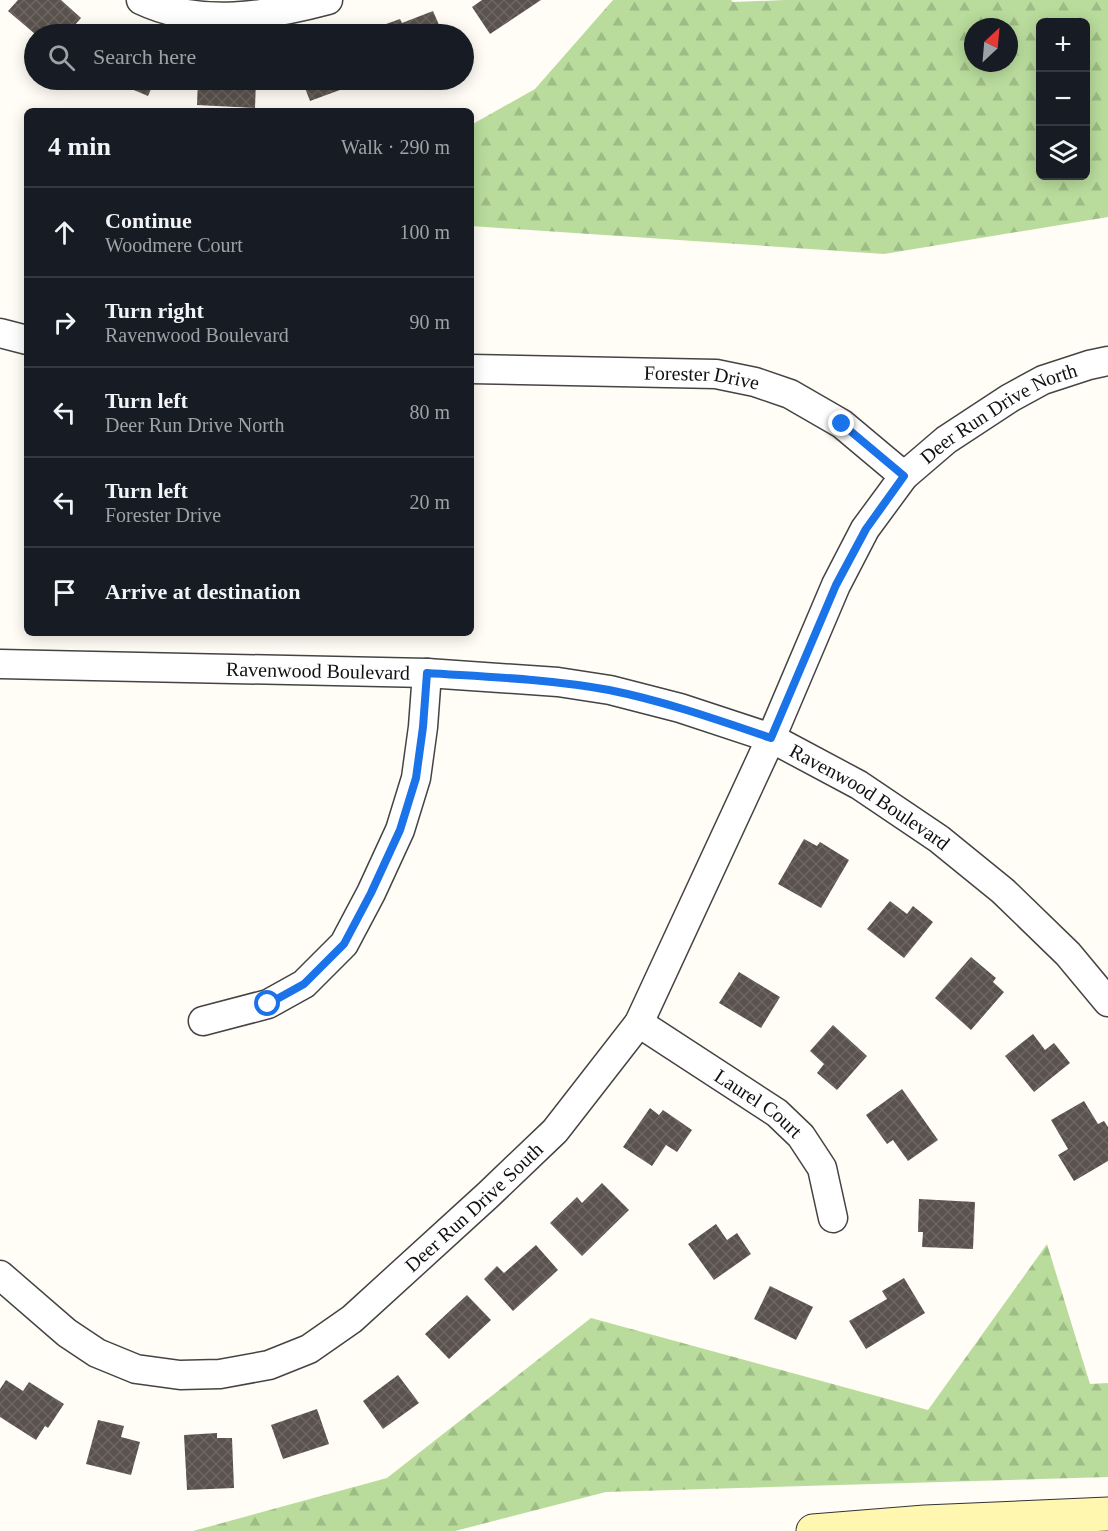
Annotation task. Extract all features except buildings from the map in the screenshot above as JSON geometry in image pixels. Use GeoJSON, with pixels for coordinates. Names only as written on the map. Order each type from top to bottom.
{"type":"FeatureCollection","features":[{"type":"Feature","properties":{"kind":"street"},"geometry":{"type":"LineString","coordinates":[[141,0],[186,15],[224,17],[290,10],[328,0]]}},
{"type":"Feature","properties":{"kind":"street"},"geometry":{"type":"LineString","coordinates":[[0,333],[24,339]]}},
{"type":"Feature","properties":{"kind":"street","name":"Deer Run Drive North"},"geometry":{"type":"LineString","coordinates":[[771,738],[836,585],[866,529],[904,476],[946,440],[1010,398],[1043,380],[1089,364],[1108,361]]}},
{"type":"Feature","properties":{"kind":"street","name":"Forester Drive"},"geometry":{"type":"LineString","coordinates":[[474,369],[716,374],[755,382],[790,394],[842,424],[904,476]]}},
{"type":"Feature","properties":{"kind":"street","name":"Ravenwood Boulevard"},"geometry":{"type":"LineString","coordinates":[[0,664],[427,673],[558,682],[610,690],[680,708],[771,738],[859,785],[939,839],[1003,891],[1068,954],[1108,1002]]}},
{"type":"Feature","properties":{"kind":"street"},"geometry":{"type":"LineString","coordinates":[[202,1021],[268,1004],[304,984],[344,944],[400,830],[416,778],[427,673]]}},
{"type":"Feature","properties":{"kind":"street","name":"Deer Run Drive South"},"geometry":{"type":"LineString","coordinates":[[0,1275],[67,1333],[97,1353],[136,1369],[180,1375],[220,1374],[269,1365],[309,1349],[352,1319],[480,1203],[555,1131],[639,1023],[771,738]]}},
{"type":"Feature","properties":{"kind":"street","name":"Laurel Court"},"geometry":{"type":"LineString","coordinates":[[639,1023],[777,1113],[801,1136],[822,1168],[833,1218]]}},
{"type":"Feature","properties":{"kind":"street"},"geometry":{"type":"LineString","coordinates":[[813,1531],[925,1522],[1108,1514]]}},
{"type":"Feature","properties":{"kind":"green space"},"geometry":{"type":"Polygon","coordinates":[[[613,0],[731,0],[733,2],[1108,0],[1108,217],[884,254],[474,226],[474,123],[535,89],[613,0]]]}},
{"type":"Feature","properties":{"kind":"green space"},"geometry":{"type":"Polygon","coordinates":[[[1047,1244],[1090,1384],[1108,1383],[1108,1477],[606,1492],[455,1531],[193,1531],[387,1478],[591,1318],[928,1410],[1047,1244]]]}},
{"type":"Feature","properties":{"kind":"route"},"geometry":{"type":"LineString","coordinates":[[268,1004],[304,984],[344,944],[371,893],[400,830],[416,778],[427,673],[558,682],[610,690],[680,708],[771,738],[836,585],[866,529],[904,476],[842,424]]}}]}
